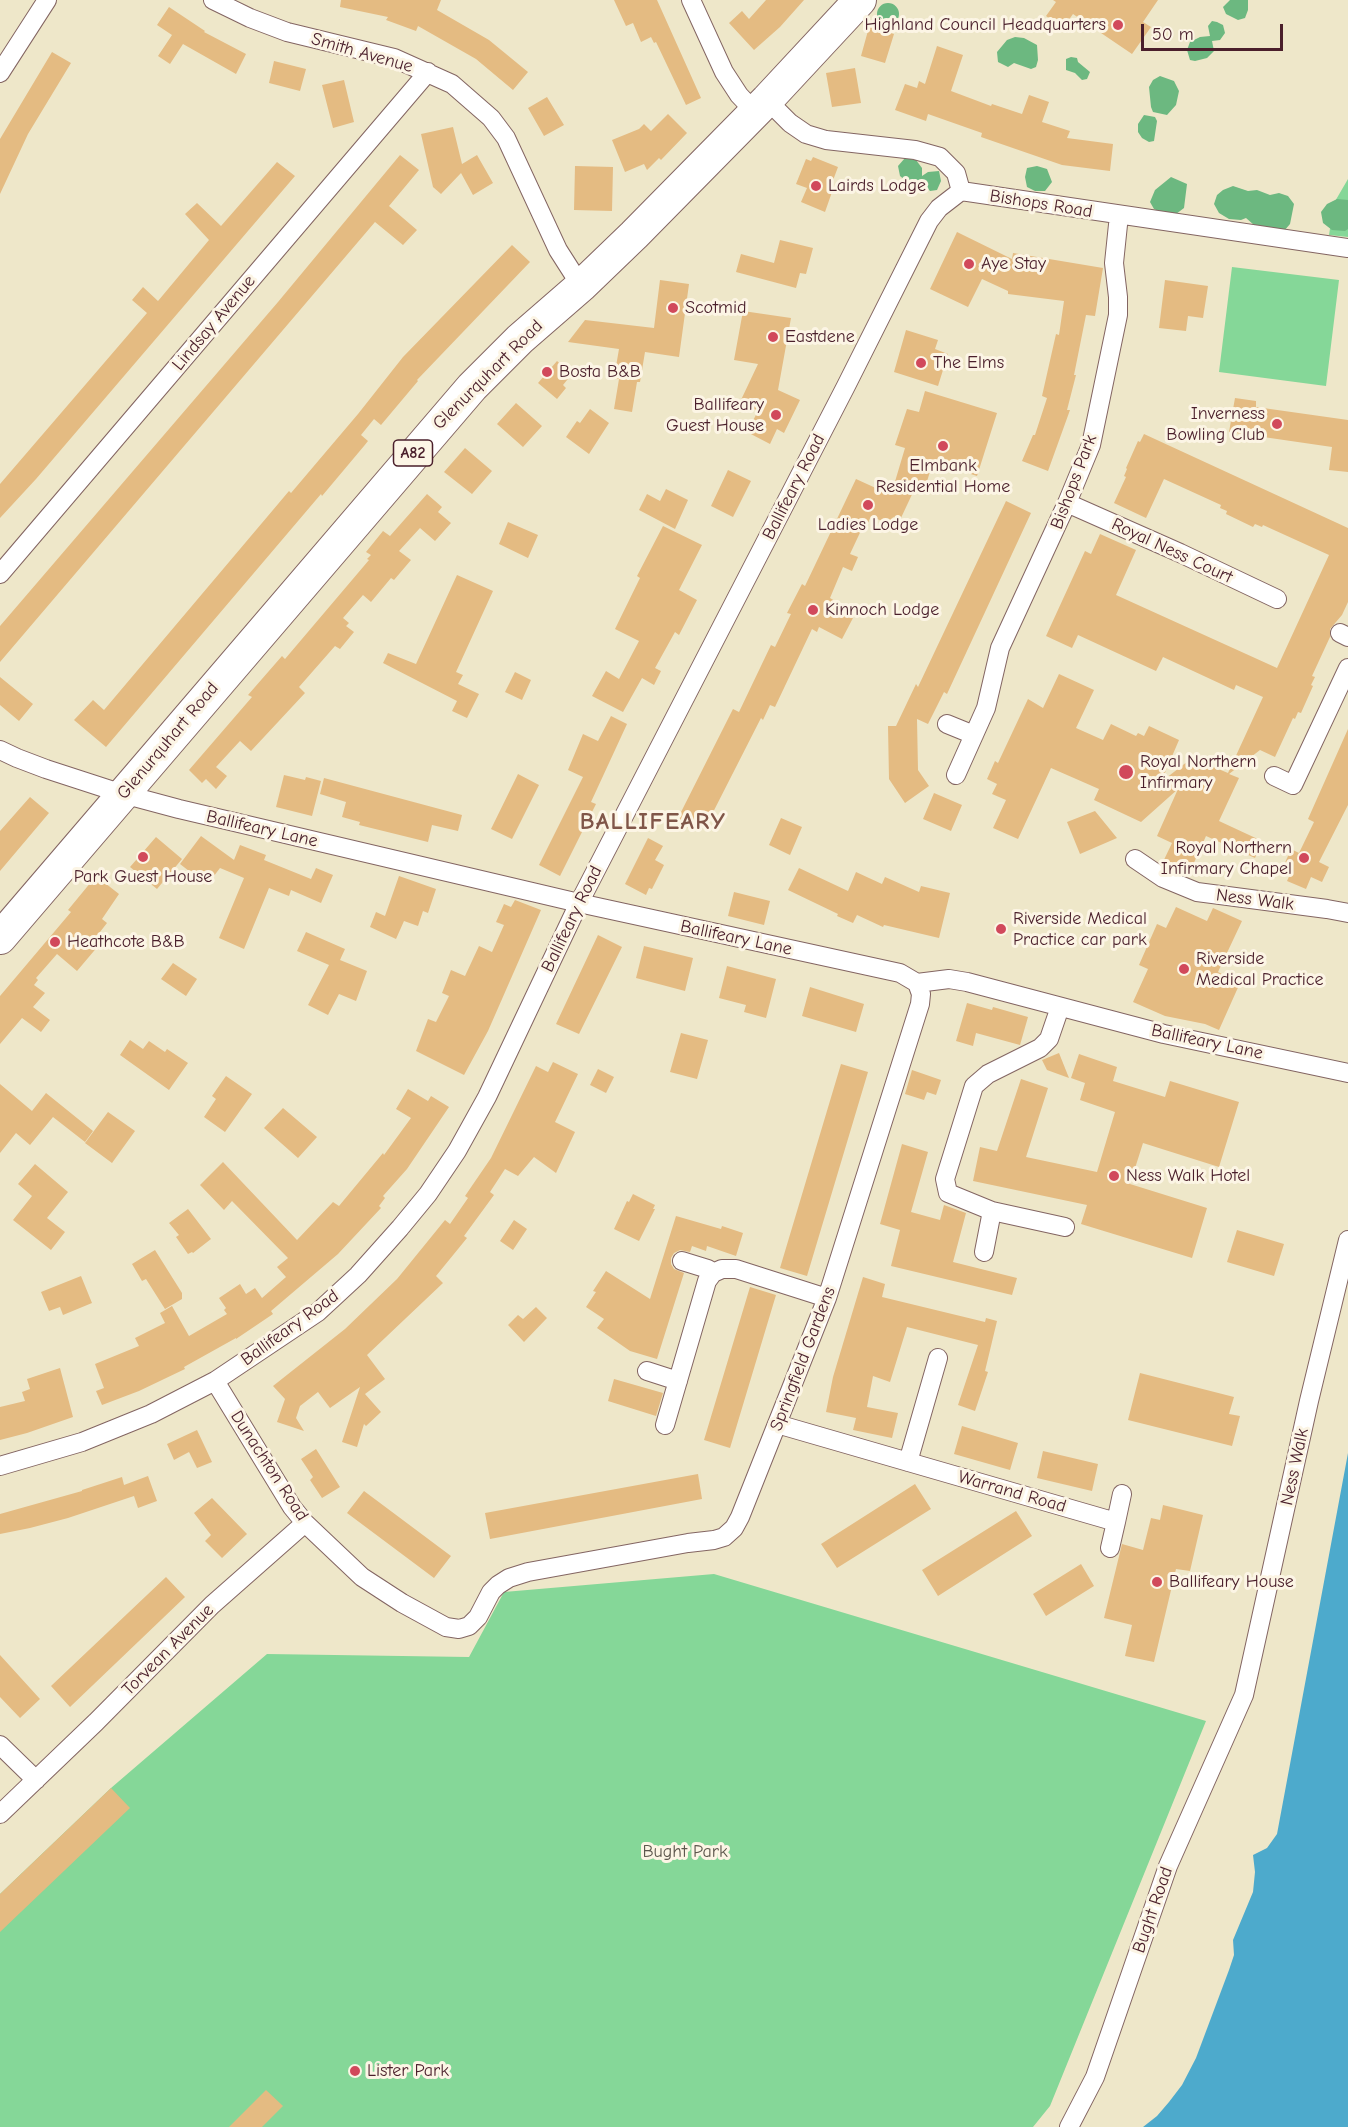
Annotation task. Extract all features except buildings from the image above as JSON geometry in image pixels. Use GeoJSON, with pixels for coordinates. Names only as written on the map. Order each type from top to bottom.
{"type":"FeatureCollection","features":[{"type":"Feature","properties":{"kind":"highway","name":"Glenurquhart Road"},"geometry":{"type":"LineString","coordinates":[[0,938],[472,387],[520,339],[580,286],[761,106],[860,0]]}},
{"type":"Feature","properties":{"kind":"street"},"geometry":{"type":"LineString","coordinates":[[0,73],[47,0]]}},
{"type":"Feature","properties":{"kind":"street","name":"Smith Avenue"},"geometry":{"type":"LineString","coordinates":[[213,0],[250,18],[287,32],[394,58],[452,84],[491,118],[506,138],[558,250],[580,286]]}},
{"type":"Feature","properties":{"kind":"street"},"geometry":{"type":"LineString","coordinates":[[691,0],[724,72],[739,95],[806,134],[826,140],[915,150],[940,157],[956,173],[961,191]]}},
{"type":"Feature","properties":{"kind":"street","name":"Lindsay Avenue"},"geometry":{"type":"LineString","coordinates":[[0,574],[428,72]]}},
{"type":"Feature","properties":{"kind":"street","name":"Bishops Road"},"geometry":{"type":"LineString","coordinates":[[961,191],[1348,248]]}},
{"type":"Feature","properties":{"kind":"street","name":"Ballifeary Road"},"geometry":{"type":"LineString","coordinates":[[0,1466],[82,1442],[151,1414],[215,1381],[318,1312],[358,1275],[428,1194],[457,1151],[487,1097],[579,903],[929,221],[939,208],[961,191]]}},
{"type":"Feature","properties":{"kind":"street","name":"Bishops Park"},"geometry":{"type":"LineString","coordinates":[[956,775],[986,708],[1000,648],[1067,503],[1091,445],[1118,315],[1114,262],[1119,215]]}},
{"type":"Feature","properties":{"kind":"street","name":"Royal Ness Court"},"geometry":{"type":"LineString","coordinates":[[1067,503],[1180,553],[1277,600]]}},
{"type":"Feature","properties":{"kind":"street"},"geometry":{"type":"LineString","coordinates":[[1274,776],[1293,785],[1348,668]]}},
{"type":"Feature","properties":{"kind":"street"},"geometry":{"type":"LineString","coordinates":[[947,723],[974,735]]}},
{"type":"Feature","properties":{"kind":"street","name":"Ballifeary Lane"},"geometry":{"type":"LineString","coordinates":[[0,750],[17,758],[123,794],[179,809],[579,903],[900,973],[917,983],[949,979],[967,982],[1164,1034],[1348,1073]]}},
{"type":"Feature","properties":{"kind":"street","name":"Ness Walk"},"geometry":{"type":"LineString","coordinates":[[1135,859],[1163,878],[1197,892],[1348,912]]}},
{"type":"Feature","properties":{"kind":"street","name":"Springfield Gardens"},"geometry":{"type":"LineString","coordinates":[[528,1572],[714,1540],[724,1537],[734,1528],[827,1298],[920,1004],[921,994],[917,983]]}},
{"type":"Feature","properties":{"kind":"street"},"geometry":{"type":"LineString","coordinates":[[1060,1007],[1049,1039],[1040,1048],[988,1074],[975,1086],[945,1179],[948,1193],[992,1211],[1065,1227]]}},
{"type":"Feature","properties":{"kind":"street"},"geometry":{"type":"LineString","coordinates":[[984,1252],[992,1211]]}},
{"type":"Feature","properties":{"kind":"street","name":"Ness Walk"},"geometry":{"type":"LineString","coordinates":[[1244,1695],[1309,1401],[1348,1240]]}},
{"type":"Feature","properties":{"kind":"street"},"geometry":{"type":"LineString","coordinates":[[682,1261],[708,1269],[713,1273]]}},
{"type":"Feature","properties":{"kind":"street"},"geometry":{"type":"LineString","coordinates":[[665,1425],[707,1281],[713,1273],[722,1269],[736,1269],[827,1298]]}},
{"type":"Feature","properties":{"kind":"street"},"geometry":{"type":"LineString","coordinates":[[908,1462],[938,1358]]}},
{"type":"Feature","properties":{"kind":"street"},"geometry":{"type":"LineString","coordinates":[[647,1371],[678,1381]]}},
{"type":"Feature","properties":{"kind":"street","name":"Dunachton Road"},"geometry":{"type":"LineString","coordinates":[[215,1381],[292,1507],[305,1523],[362,1577],[402,1603],[446,1627],[459,1629],[469,1626],[478,1617],[491,1592],[498,1585],[509,1578],[528,1572]]}},
{"type":"Feature","properties":{"kind":"street","name":"Warrand Road"},"geometry":{"type":"LineString","coordinates":[[777,1424],[1116,1522]]}},
{"type":"Feature","properties":{"kind":"street"},"geometry":{"type":"LineString","coordinates":[[1110,1548],[1122,1494]]}},
{"type":"Feature","properties":{"kind":"street","name":"Torvean Avenue"},"geometry":{"type":"LineString","coordinates":[[0,1814],[96,1722],[212,1605],[305,1523]]}},
{"type":"Feature","properties":{"kind":"street","name":"Bught Road"},"geometry":{"type":"LineString","coordinates":[[1069,2127],[1095,2078],[1168,1866],[1244,1695]]}},
{"type":"Feature","properties":{"kind":"street"},"geometry":{"type":"LineString","coordinates":[[0,1745],[36,1780]]}},
{"type":"Feature","properties":{"kind":"green space"},"geometry":{"type":"Polygon","coordinates":[[[1230,0],[1248,0],[1245,18],[1238,20],[1226,14],[1223,7],[1230,0]]]}},
{"type":"Feature","properties":{"kind":"green space"},"geometry":{"type":"Polygon","coordinates":[[[888,3],[896,6],[899,14],[896,22],[888,25],[880,22],[877,14],[880,6],[888,3]]]}},
{"type":"Feature","properties":{"kind":"green space"},"geometry":{"type":"Polygon","coordinates":[[[1212,21],[1223,25],[1225,33],[1220,40],[1212,41],[1214,51],[1207,58],[1190,60],[1187,50],[1190,42],[1200,37],[1210,36],[1208,26],[1212,21]]]}},
{"type":"Feature","properties":{"kind":"green space"},"geometry":{"type":"Polygon","coordinates":[[[1015,37],[1024,38],[1037,45],[1036,67],[1031,69],[1014,63],[1008,67],[998,62],[997,52],[1007,40],[1015,37]]]}},
{"type":"Feature","properties":{"kind":"green space"},"geometry":{"type":"Polygon","coordinates":[[[1077,58],[1078,62],[1090,72],[1087,79],[1082,80],[1075,73],[1066,70],[1066,59],[1077,58]]]}},
{"type":"Feature","properties":{"kind":"green space"},"geometry":{"type":"Polygon","coordinates":[[[1160,76],[1174,81],[1179,91],[1176,105],[1167,115],[1153,112],[1151,107],[1149,87],[1153,80],[1160,76]]]}},
{"type":"Feature","properties":{"kind":"green space"},"geometry":{"type":"Polygon","coordinates":[[[1144,115],[1155,117],[1157,121],[1154,141],[1149,142],[1138,132],[1138,124],[1144,115]]]}},
{"type":"Feature","properties":{"kind":"green space"},"geometry":{"type":"Polygon","coordinates":[[[905,158],[916,160],[922,168],[922,176],[928,172],[939,171],[941,181],[937,190],[930,191],[920,180],[912,183],[900,176],[898,166],[905,158]]]}},
{"type":"Feature","properties":{"kind":"green space"},"geometry":{"type":"Polygon","coordinates":[[[1037,166],[1047,169],[1052,182],[1045,191],[1035,191],[1027,187],[1025,177],[1027,168],[1037,166]]]}},
{"type":"Feature","properties":{"kind":"green space"},"geometry":{"type":"Polygon","coordinates":[[[1171,177],[1187,184],[1184,208],[1176,214],[1165,214],[1154,209],[1150,202],[1155,190],[1171,177]]]}},
{"type":"Feature","properties":{"kind":"green space"},"geometry":{"type":"Polygon","coordinates":[[[1348,179],[1348,237],[1329,235],[1334,203],[1348,179]]]}},
{"type":"Feature","properties":{"kind":"green space"},"geometry":{"type":"Polygon","coordinates":[[[1233,186],[1270,195],[1279,193],[1288,196],[1294,204],[1290,224],[1284,231],[1254,225],[1246,218],[1229,219],[1219,213],[1214,204],[1217,195],[1233,186]]]}},
{"type":"Feature","properties":{"kind":"green space"},"geometry":{"type":"Polygon","coordinates":[[[1337,199],[1348,200],[1348,229],[1345,231],[1332,230],[1323,223],[1321,212],[1327,204],[1337,199]]]}},
{"type":"Feature","properties":{"kind":"green space"},"geometry":{"type":"Polygon","coordinates":[[[1232,267],[1339,280],[1326,386],[1219,372],[1232,267]]]}},
{"type":"Feature","properties":{"kind":"green space","name":"Bught Park"},"geometry":{"type":"Polygon","coordinates":[[[714,1574],[1206,1721],[1050,2106],[1033,2127],[0,2127],[0,1894],[111,1788],[267,1654],[469,1657],[504,1592],[714,1574]]]}},
{"type":"Feature","properties":{"kind":"water"},"geometry":{"type":"Polygon","coordinates":[[[1348,1453],[1348,2127],[1143,2127],[1169,2102],[1182,2085],[1196,2058],[1234,1955],[1233,1940],[1253,1892],[1255,1872],[1253,1855],[1267,1848],[1277,1834],[1348,1453]]]}},
{"type":"Feature","properties":{"kind":"place","name":"Highland Council Headquarters"},"geometry":{"type":"Point","coordinates":[1118,25]}},
{"type":"Feature","properties":{"kind":"place","name":"Lairds Lodge"},"geometry":{"type":"Point","coordinates":[816,186]}},
{"type":"Feature","properties":{"kind":"place","name":"Aye Stay"},"geometry":{"type":"Point","coordinates":[969,264]}},
{"type":"Feature","properties":{"kind":"place","name":"Scotmid"},"geometry":{"type":"Point","coordinates":[673,308]}},
{"type":"Feature","properties":{"kind":"place","name":"Eastdene"},"geometry":{"type":"Point","coordinates":[773,337]}},
{"type":"Feature","properties":{"kind":"place","name":"The Elms"},"geometry":{"type":"Point","coordinates":[921,363]}},
{"type":"Feature","properties":{"kind":"place","name":"Bosta B&B"},"geometry":{"type":"Point","coordinates":[547,372]}},
{"type":"Feature","properties":{"kind":"place","name":"Ballifeary Guest House"},"geometry":{"type":"Point","coordinates":[776,415]}},
{"type":"Feature","properties":{"kind":"place","name":"Inverness Bowling Club"},"geometry":{"type":"Point","coordinates":[1277,424]}},
{"type":"Feature","properties":{"kind":"place","name":"Elmbank Residential Home"},"geometry":{"type":"Point","coordinates":[943,446]}},
{"type":"Feature","properties":{"kind":"place","name":"Ladies Lodge"},"geometry":{"type":"Point","coordinates":[868,505]}},
{"type":"Feature","properties":{"kind":"place","name":"Kinnoch Lodge"},"geometry":{"type":"Point","coordinates":[813,610]}},
{"type":"Feature","properties":{"kind":"place","name":"Royal Northern Infirmary"},"geometry":{"type":"Point","coordinates":[1126,772]}},
{"type":"Feature","properties":{"kind":"place","name":"Park Guest House"},"geometry":{"type":"Point","coordinates":[143,857]}},
{"type":"Feature","properties":{"kind":"place","name":"Royal Northern Infirmary Chapel"},"geometry":{"type":"Point","coordinates":[1304,858]}},
{"type":"Feature","properties":{"kind":"place","name":"Riverside Medical Practice car park"},"geometry":{"type":"Point","coordinates":[1001,929]}},
{"type":"Feature","properties":{"kind":"place","name":"Heathcote B&B"},"geometry":{"type":"Point","coordinates":[55,942]}},
{"type":"Feature","properties":{"kind":"place","name":"Riverside Medical Practice"},"geometry":{"type":"Point","coordinates":[1184,969]}},
{"type":"Feature","properties":{"kind":"place","name":"Ness Walk Hotel"},"geometry":{"type":"Point","coordinates":[1114,1176]}},
{"type":"Feature","properties":{"kind":"place","name":"Ballifeary House"},"geometry":{"type":"Point","coordinates":[1157,1582]}},
{"type":"Feature","properties":{"kind":"place","name":"Lister Park"},"geometry":{"type":"Point","coordinates":[355,2071]}},
{"type":"Feature","properties":{"kind":"district","name":"BALLIFEARY"},"geometry":{"type":"Point","coordinates":[653,822]}}]}
